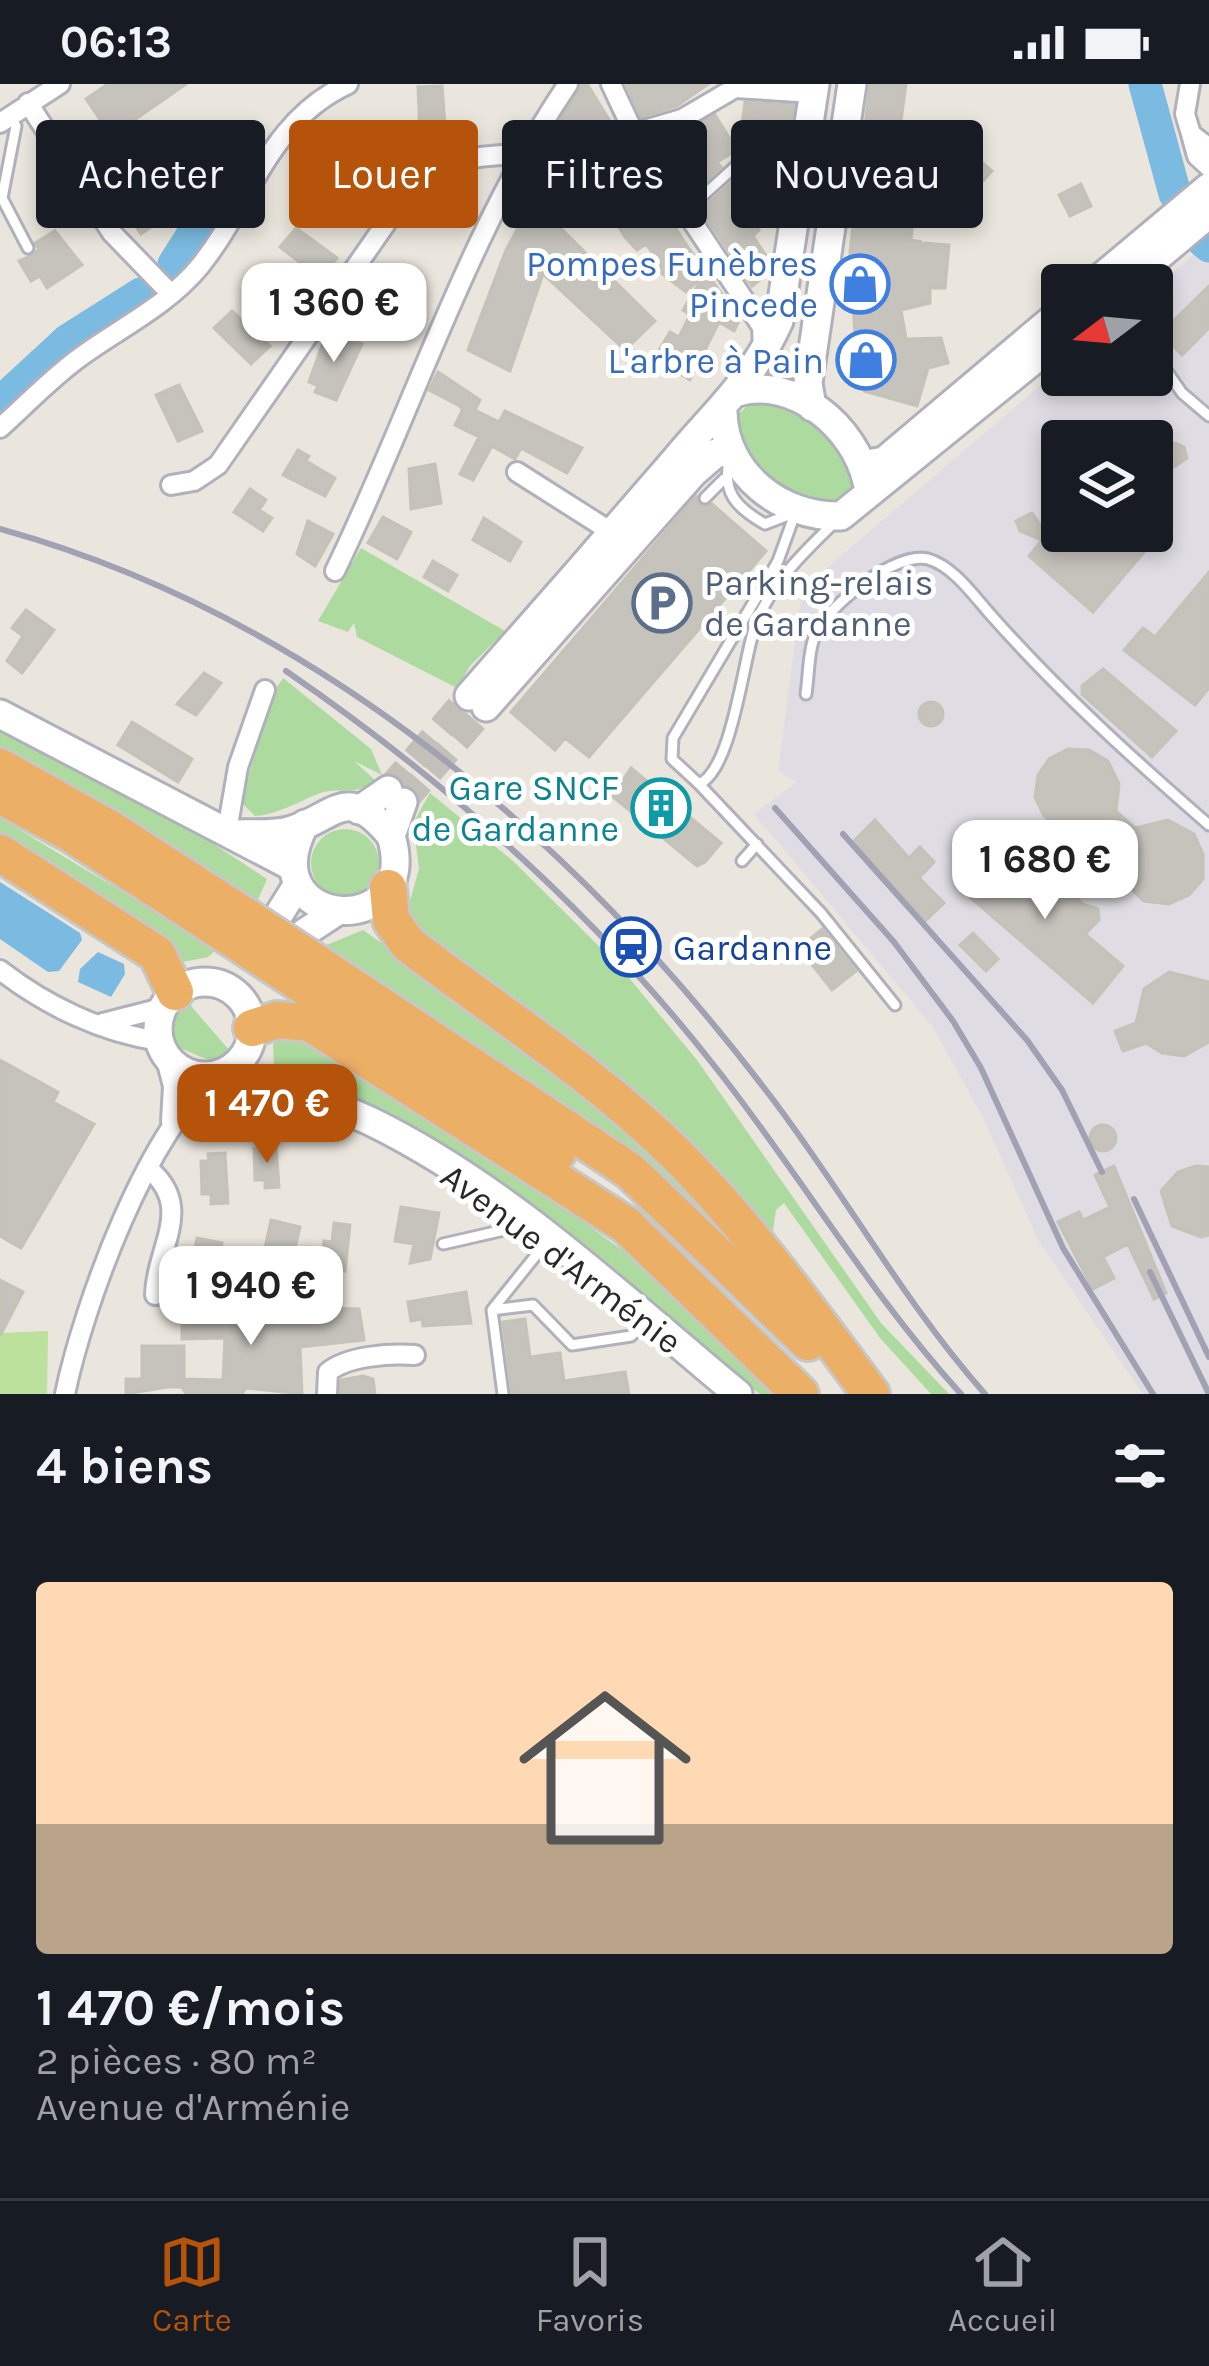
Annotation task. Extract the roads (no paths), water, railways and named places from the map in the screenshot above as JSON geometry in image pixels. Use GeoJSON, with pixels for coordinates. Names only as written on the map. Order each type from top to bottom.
{"type":"FeatureCollection","features":[{"type":"Feature","properties":{"kind":"highway"},"geometry":{"type":"LineString","coordinates":[[0,767],[112,830],[247,932],[624,1199],[744,1310],[819,1394]]}},
{"type":"Feature","properties":{"kind":"highway"},"geometry":{"type":"LineString","coordinates":[[0,795],[247,932]]}},
{"type":"Feature","properties":{"kind":"highway"},"geometry":{"type":"LineString","coordinates":[[0,853],[157,954],[169,1000]]}},
{"type":"Feature","properties":{"kind":"highway"},"geometry":{"type":"LineString","coordinates":[[388,888],[391,920],[408,944],[571,1061],[675,1153],[779,1273],[871,1394]]}},
{"type":"Feature","properties":{"kind":"highway"},"geometry":{"type":"LineString","coordinates":[[295,964],[630,1171],[734,1267],[854,1394]]}},
{"type":"Feature","properties":{"kind":"highway"},"geometry":{"type":"LineString","coordinates":[[250,1026],[277,1020],[310,1024],[626,1225],[800,1394]]}},
{"type":"Feature","properties":{"kind":"main road"},"geometry":{"type":"LineString","coordinates":[[812,407],[808,383],[855,129],[852,84]]}},
{"type":"Feature","properties":{"kind":"main road"},"geometry":{"type":"LineString","coordinates":[[814,89],[779,321],[764,355],[730,402],[701,429],[613,533],[477,702],[527,671],[573,607],[716,453],[796,511],[841,516],[1041,354]]}},
{"type":"Feature","properties":{"kind":"main road"},"geometry":{"type":"LineString","coordinates":[[1117,264],[1209,188]]}},
{"type":"Feature","properties":{"kind":"main road"},"geometry":{"type":"LineString","coordinates":[[1149,264],[1209,214]]}},
{"type":"Feature","properties":{"kind":"main road"},"geometry":{"type":"LineString","coordinates":[[862,465],[884,461],[1041,328]]}},
{"type":"Feature","properties":{"kind":"main road"},"geometry":{"type":"LineString","coordinates":[[730,402],[774,388],[812,407],[843,433],[862,465],[866,498]]}},
{"type":"Feature","properties":{"kind":"main road"},"geometry":{"type":"LineString","coordinates":[[728,465],[730,402]]}},
{"type":"Feature","properties":{"kind":"main road"},"geometry":{"type":"LineString","coordinates":[[0,714],[231,833],[295,876]]}},
{"type":"Feature","properties":{"kind":"main road"},"geometry":{"type":"LineString","coordinates":[[231,833],[290,831],[330,809],[359,809],[396,796],[391,836],[396,853],[388,888],[374,903],[336,912],[250,1026],[244,1055],[220,1073],[198,1075],[179,1067],[162,1047],[169,1000],[215,982],[247,932],[295,876]]}},
{"type":"Feature","properties":{"kind":"main road"},"geometry":{"type":"LineString","coordinates":[[359,809],[391,836]]}},
{"type":"Feature","properties":{"kind":"main road"},"geometry":{"type":"LineString","coordinates":[[305,824],[293,846],[295,876],[307,897],[336,912]]}},
{"type":"Feature","properties":{"kind":"main road"},"geometry":{"type":"LineString","coordinates":[[215,982],[234,992],[250,1026]]}},
{"type":"Feature","properties":{"kind":"main road","name":"Avenue d'Arménie"},"geometry":{"type":"LineString","coordinates":[[250,1026],[270,1069],[316,1098]]}},
{"type":"Feature","properties":{"kind":"main road","name":"Avenue d'Arménie"},"geometry":{"type":"LineString","coordinates":[[220,1073],[316,1098],[374,1123],[549,1239],[738,1394]]}},
{"type":"Feature","properties":{"kind":"street"},"geometry":{"type":"LineString","coordinates":[[5,119],[60,84]]}},
{"type":"Feature","properties":{"kind":"street"},"geometry":{"type":"LineString","coordinates":[[302,84],[309,104]]}},
{"type":"Feature","properties":{"kind":"street"},"geometry":{"type":"LineString","coordinates":[[0,428],[78,358],[200,266],[275,146],[309,104],[349,84]]}},
{"type":"Feature","properties":{"kind":"street"},"geometry":{"type":"LineString","coordinates":[[544,120],[568,84]]}},
{"type":"Feature","properties":{"kind":"street"},"geometry":{"type":"LineString","coordinates":[[611,84],[628,120]]}},
{"type":"Feature","properties":{"kind":"street"},"geometry":{"type":"LineString","coordinates":[[1190,84],[1186,114],[1197,156],[1209,167]]}},
{"type":"Feature","properties":{"kind":"street"},"geometry":{"type":"LineString","coordinates":[[679,120],[735,86],[814,89]]}},
{"type":"Feature","properties":{"kind":"street"},"geometry":{"type":"LineString","coordinates":[[39,94],[112,233],[167,290]]}},
{"type":"Feature","properties":{"kind":"street"},"geometry":{"type":"LineString","coordinates":[[1191,134],[1209,148]]}},
{"type":"Feature","properties":{"kind":"street"},"geometry":{"type":"LineString","coordinates":[[171,485],[194,481],[218,465],[414,183],[433,168],[466,157],[502,155]]}},
{"type":"Feature","properties":{"kind":"street"},"geometry":{"type":"LineString","coordinates":[[335,571],[461,275],[502,192]]}},
{"type":"Feature","properties":{"kind":"street"},"geometry":{"type":"LineString","coordinates":[[697,228],[762,327],[764,355]]}},
{"type":"Feature","properties":{"kind":"street"},"geometry":{"type":"LineString","coordinates":[[518,472],[613,533]]}},
{"type":"Feature","properties":{"kind":"street"},"geometry":{"type":"LineString","coordinates":[[231,833],[238,767],[265,690]]}},
{"type":"Feature","properties":{"kind":"street"},"geometry":{"type":"LineString","coordinates":[[0,970],[34,996],[162,1047],[173,1086],[170,1122],[93,1300],[65,1394]]}},
{"type":"Feature","properties":{"kind":"street"},"geometry":{"type":"LineString","coordinates":[[97,1024],[169,1000]]}},
{"type":"Feature","properties":{"kind":"street"},"geometry":{"type":"LineString","coordinates":[[170,1122],[220,1073]]}},
{"type":"Feature","properties":{"kind":"street"},"geometry":{"type":"LineString","coordinates":[[148,1169],[172,1195],[175,1215],[154,1295]]}},
{"type":"Feature","properties":{"kind":"street"},"geometry":{"type":"LineString","coordinates":[[327,1394],[328,1372],[336,1365],[397,1353],[416,1355]]}},
{"type":"Feature","properties":{"kind":"lane"},"geometry":{"type":"LineString","coordinates":[[5,119],[16,126],[2,199],[28,248]]}},
{"type":"Feature","properties":{"kind":"lane"},"geometry":{"type":"LineString","coordinates":[[707,192],[731,170]]}},
{"type":"Feature","properties":{"kind":"lane"},"geometry":{"type":"LineString","coordinates":[[1173,380],[1209,416]]}},
{"type":"Feature","properties":{"kind":"lane"},"geometry":{"type":"LineString","coordinates":[[704,498],[728,465]]}},
{"type":"Feature","properties":{"kind":"lane"},"geometry":{"type":"LineString","coordinates":[[796,511],[778,561],[673,738],[672,759],[757,844],[895,1005]]}},
{"type":"Feature","properties":{"kind":"lane"},"geometry":{"type":"LineString","coordinates":[[699,784],[708,781],[722,756],[756,623],[790,567],[841,516]]}},
{"type":"Feature","properties":{"kind":"lane"},"geometry":{"type":"LineString","coordinates":[[806,694],[814,635],[829,613],[855,588],[906,561],[928,559],[958,578],[1051,683],[1209,825]]}},
{"type":"Feature","properties":{"kind":"lane"},"geometry":{"type":"LineString","coordinates":[[556,652],[573,607]]}},
{"type":"Feature","properties":{"kind":"lane"},"geometry":{"type":"LineString","coordinates":[[742,861],[757,844]]}},
{"type":"Feature","properties":{"kind":"lane"},"geometry":{"type":"LineString","coordinates":[[443,1244],[504,1230],[515,1214]]}},
{"type":"Feature","properties":{"kind":"lane"},"geometry":{"type":"LineString","coordinates":[[503,1394],[492,1310],[549,1239]]}},
{"type":"Feature","properties":{"kind":"lane"},"geometry":{"type":"LineString","coordinates":[[492,1310],[533,1304],[572,1345],[631,1336],[647,1318]]}},
{"type":"Feature","properties":{"kind":"water"},"geometry":{"type":"Polygon","coordinates":[[[0,882],[80,933],[82,940],[59,971],[48,972],[0,939],[0,882]]]}},
{"type":"Feature","properties":{"kind":"water"},"geometry":{"type":"Polygon","coordinates":[[[98,952],[124,964],[125,974],[111,997],[78,982],[80,969],[98,952]]]}},
{"type":"Feature","properties":{"kind":"waterway"},"geometry":{"type":"LineString","coordinates":[[1145,84],[1175,194]]}},
{"type":"Feature","properties":{"kind":"waterway"},"geometry":{"type":"LineString","coordinates":[[174,264],[197,228]]}},
{"type":"Feature","properties":{"kind":"waterway"},"geometry":{"type":"LineString","coordinates":[[1202,240],[1209,246]]}},
{"type":"Feature","properties":{"kind":"waterway"},"geometry":{"type":"LineString","coordinates":[[0,403],[67,341],[141,294]]}},
{"type":"Feature","properties":{"kind":"tunnel"},"geometry":{"type":"LineString","coordinates":[[388,790],[469,696]]}},
{"type":"Feature","properties":{"kind":"tunnel"},"geometry":{"type":"LineString","coordinates":[[403,802],[486,707]]}},
{"type":"Feature","properties":{"kind":"railway"},"geometry":{"type":"LineString","coordinates":[[0,529],[115,568],[225,618],[330,678],[429,748],[523,825],[692,999],[768,1093],[927,1321],[985,1394]]}},
{"type":"Feature","properties":{"kind":"railway"},"geometry":{"type":"LineString","coordinates":[[286,671],[463,806],[624,960],[720,1073],[897,1317],[961,1394]]}},
{"type":"Feature","properties":{"kind":"railway"},"geometry":{"type":"LineString","coordinates":[[775,808],[894,942],[953,1021],[981,1068],[1063,1248],[1153,1394]]}},
{"type":"Feature","properties":{"kind":"railway"},"geometry":{"type":"LineString","coordinates":[[843,834],[1027,1040],[1062,1090],[1102,1172]]}},
{"type":"Feature","properties":{"kind":"railway"},"geometry":{"type":"LineString","coordinates":[[1134,1199],[1209,1357]]}},
{"type":"Feature","properties":{"kind":"railway"},"geometry":{"type":"LineString","coordinates":[[1150,1272],[1209,1394]]}},
{"type":"Feature","properties":{"kind":"place","name":"Pompes Funèbres Pincede"},"geometry":{"type":"Point","coordinates":[860,284]}},
{"type":"Feature","properties":{"kind":"place","name":"L'arbre à Pain"},"geometry":{"type":"Point","coordinates":[866,360]}},
{"type":"Feature","properties":{"kind":"place","name":"Parking-relais de Gardanne"},"geometry":{"type":"Point","coordinates":[662,603]}},
{"type":"Feature","properties":{"kind":"place","name":"Gare SNCF de Gardanne"},"geometry":{"type":"Point","coordinates":[661,808]}},
{"type":"Feature","properties":{"kind":"place","name":"Gardanne"},"geometry":{"type":"Point","coordinates":[631,947]}}]}
